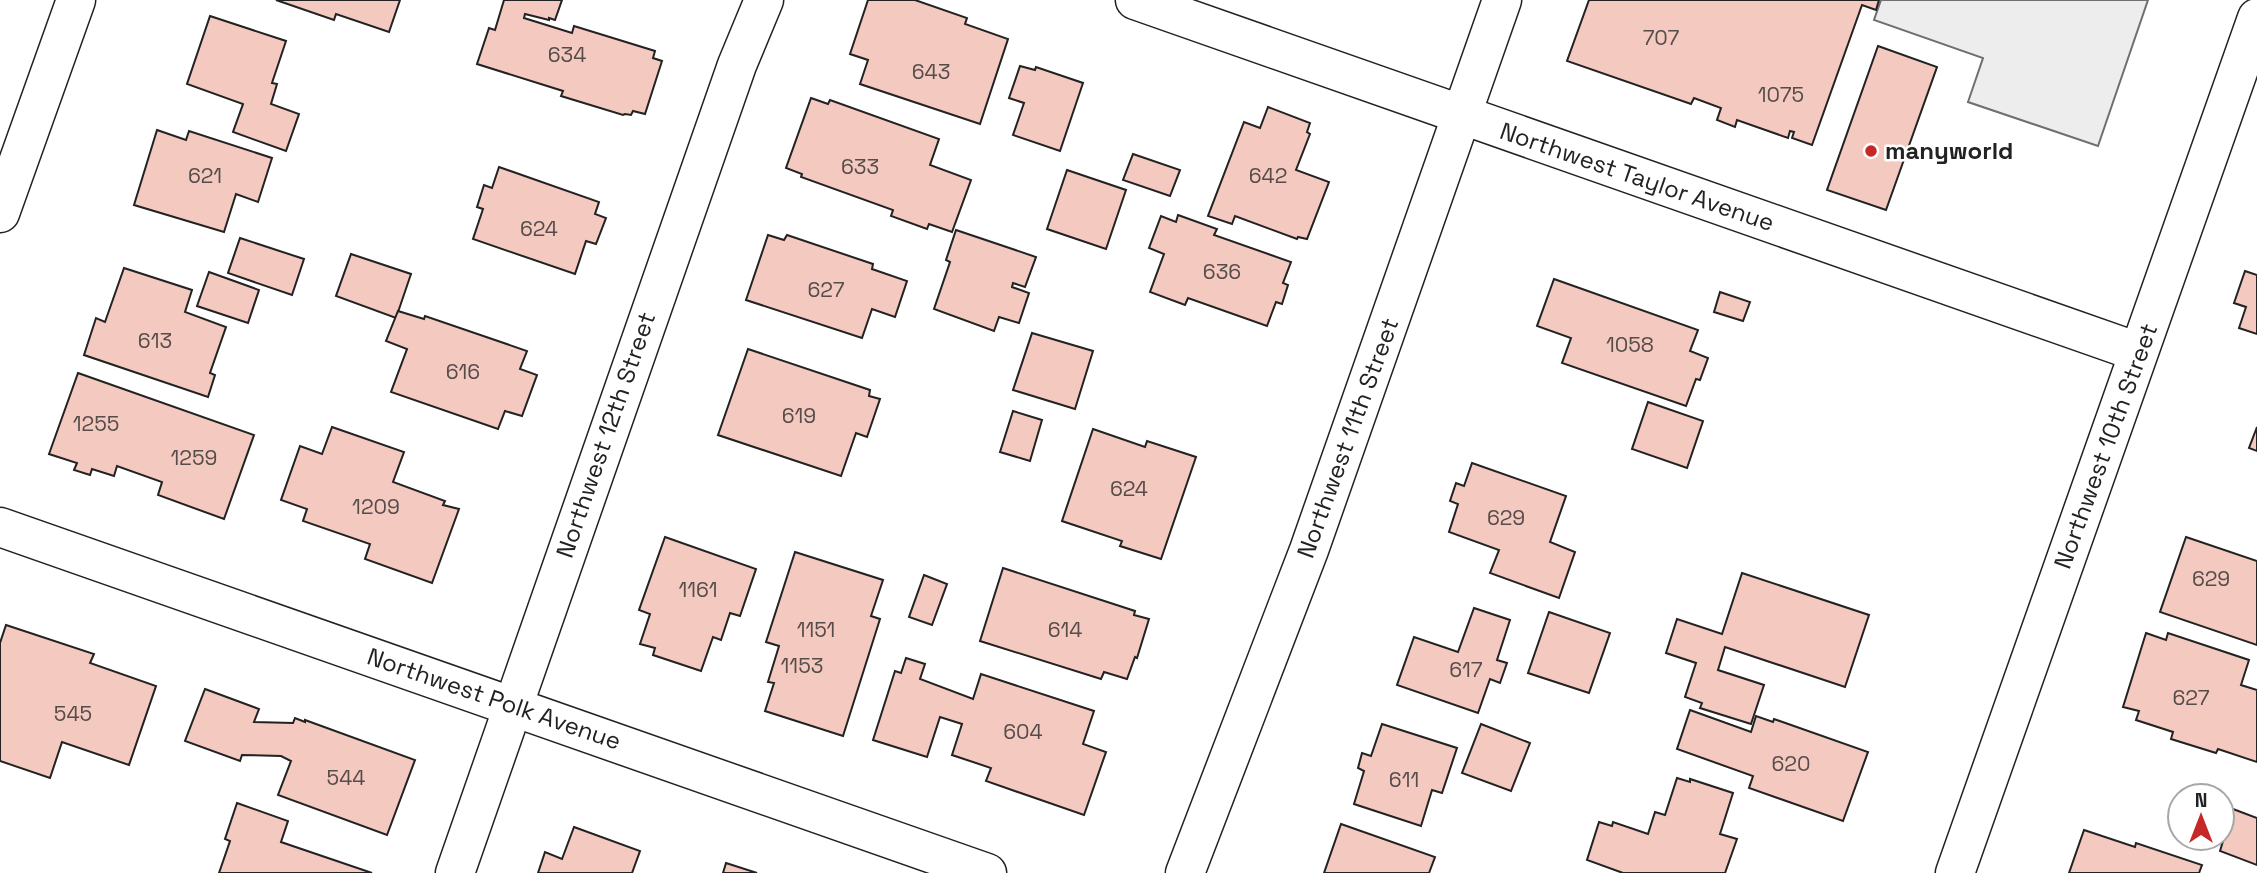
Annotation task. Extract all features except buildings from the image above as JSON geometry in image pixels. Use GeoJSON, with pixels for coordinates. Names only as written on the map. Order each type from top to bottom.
{"type":"FeatureCollection","features":[{"type":"Feature","properties":{"kind":"street"},"geometry":{"type":"LineString","coordinates":[[0,214],[76,0]]}},
{"type":"Feature","properties":{"kind":"street","name":"Northwest 12th Street"},"geometry":{"type":"LineString","coordinates":[[455,873],[737,65],[764,0]]}},
{"type":"Feature","properties":{"kind":"street","name":"Northwest Taylor Avenue"},"geometry":{"type":"LineString","coordinates":[[1135,0],[2138,352]]}},
{"type":"Feature","properties":{"kind":"street","name":"Northwest 11th Street"},"geometry":{"type":"LineString","coordinates":[[1185,873],[1308,550],[1502,0]]}},
{"type":"Feature","properties":{"kind":"street","name":"Northwest 10th Street"},"geometry":{"type":"LineString","coordinates":[[1955,873],[2257,18]]}},
{"type":"Feature","properties":{"kind":"street","name":"Northwest Polk Avenue"},"geometry":{"type":"LineString","coordinates":[[0,527],[987,873]]}},
{"type":"Feature","properties":{"kind":"shaded area"},"geometry":{"type":"Polygon","coordinates":[[[1881,0],[2148,0],[2098,146],[1968,102],[1983,58],[1874,20],[1881,0]]]}},
{"type":"Feature","properties":{"kind":"place","name":"manyworld"},"geometry":{"type":"Point","coordinates":[1871,151]}}]}
